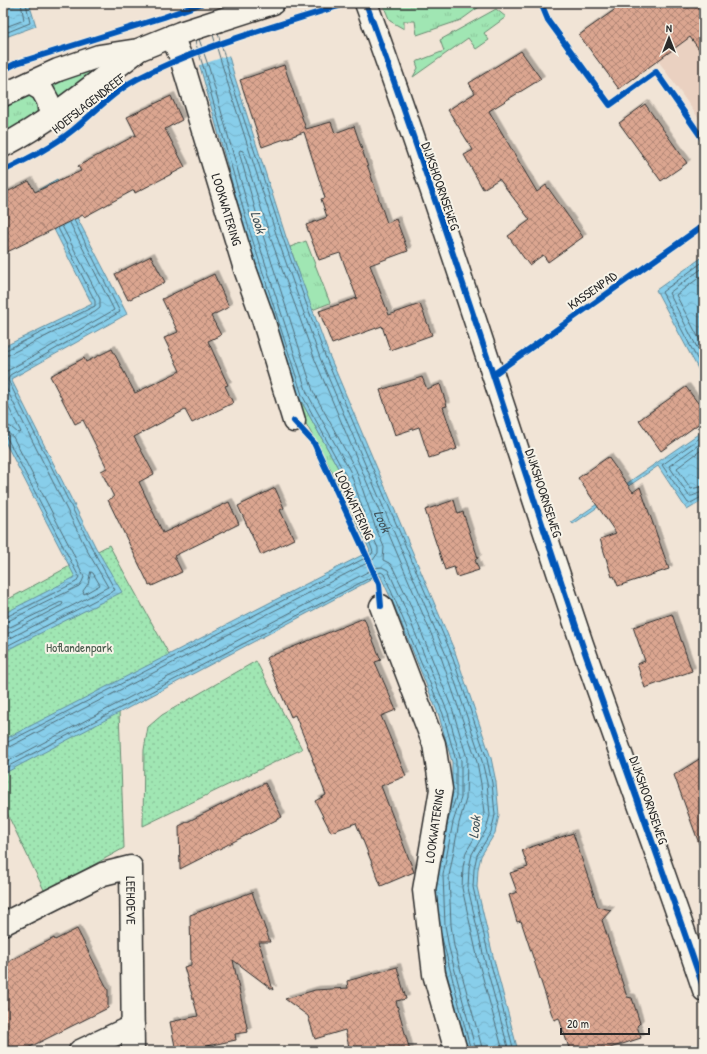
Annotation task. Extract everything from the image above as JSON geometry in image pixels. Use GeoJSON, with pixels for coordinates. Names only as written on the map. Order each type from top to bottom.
{"type":"FeatureCollection","features":[{"type":"Feature","properties":{"kind":"street","name":"HOEFSLAGENDREEF"},"geometry":{"type":"LineString","coordinates":[[3,96],[58,70],[99,56],[138,50],[176,34],[273,3]]}},
{"type":"Feature","properties":{"kind":"street","name":"DIJKSHOORNSEWEG"},"geometry":{"type":"LineString","coordinates":[[366,3],[494,374],[582,643],[704,990]]}},
{"type":"Feature","properties":{"kind":"street","name":"LOOKWATERING"},"geometry":{"type":"LineString","coordinates":[[176,34],[181,58],[245,269],[263,319],[294,421]]}},
{"type":"Feature","properties":{"kind":"street","name":"HOEFSLAGENDREEF"},"geometry":{"type":"LineString","coordinates":[[3,146],[51,117],[138,50]]}},
{"type":"Feature","properties":{"kind":"street","name":"HOEFSLAGENDREEF"},"geometry":{"type":"LineString","coordinates":[[30,83],[42,90],[48,101],[51,117]]}},
{"type":"Feature","properties":{"kind":"street","name":"LOOKWATERING"},"geometry":{"type":"LineString","coordinates":[[381,606],[434,744],[441,789],[424,890],[434,974],[456,1051]]}},
{"type":"Feature","properties":{"kind":"street","name":"LEEHOEVE"},"geometry":{"type":"LineString","coordinates":[[3,924],[103,874],[132,867],[133,1051]]}},
{"type":"Feature","properties":{"kind":"street"},"geometry":{"type":"LineString","coordinates":[[80,1051],[133,1026]]}},
{"type":"Feature","properties":{"kind":"shaded area"},"geometry":{"type":"Polygon","coordinates":[[[618,3],[704,3],[704,126],[643,39],[618,3]]]}},
{"type":"Feature","properties":{"kind":"green space"},"geometry":{"type":"Polygon","coordinates":[[[479,3],[479,7],[461,20],[417,35],[415,21],[404,21],[404,29],[390,21],[384,7],[386,4],[479,3]]]}},
{"type":"Feature","properties":{"kind":"green space"},"geometry":{"type":"Polygon","coordinates":[[[496,9],[506,17],[484,33],[489,40],[476,49],[468,38],[413,77],[418,68],[416,62],[444,51],[440,40],[496,9]]]}},
{"type":"Feature","properties":{"kind":"green space"},"geometry":{"type":"Polygon","coordinates":[[[121,56],[64,100],[58,97],[52,86],[56,79],[121,56]]]}},
{"type":"Feature","properties":{"kind":"green space"},"geometry":{"type":"Polygon","coordinates":[[[28,95],[35,101],[37,111],[36,118],[3,136],[3,102],[28,95]]]}},
{"type":"Feature","properties":{"kind":"green space"},"geometry":{"type":"Polygon","coordinates":[[[306,241],[330,303],[312,310],[290,247],[306,241]]]}},
{"type":"Feature","properties":{"kind":"green space"},"geometry":{"type":"Polygon","coordinates":[[[299,397],[342,475],[361,531],[334,475],[298,409],[299,397]]]}},
{"type":"Feature","properties":{"kind":"green space","name":"Hoflandenpark"},"geometry":{"type":"Polygon","coordinates":[[[109,545],[181,676],[119,711],[124,848],[45,892],[3,805],[3,602],[109,545]]]}},
{"type":"Feature","properties":{"kind":"green space"},"geometry":{"type":"Polygon","coordinates":[[[256,661],[302,749],[143,826],[144,750],[148,727],[162,715],[256,661]]]}},
{"type":"Feature","properties":{"kind":"water"},"geometry":{"type":"Polygon","coordinates":[[[3,3],[29,3],[36,26],[3,38],[3,3]]]}},
{"type":"Feature","properties":{"kind":"water","name":"Look"},"geometry":{"type":"Polygon","coordinates":[[[177,3],[222,32],[235,78],[286,237],[329,355],[455,652],[491,758],[496,782],[499,815],[495,833],[481,856],[478,869],[477,887],[493,956],[518,1051],[468,1051],[440,949],[436,926],[434,875],[444,819],[452,797],[452,762],[439,716],[394,605],[380,575],[3,774],[3,740],[370,551],[361,531],[342,475],[299,397],[245,230],[201,70],[177,3]]]}},
{"type":"Feature","properties":{"kind":"water"},"geometry":{"type":"Polygon","coordinates":[[[57,179],[127,314],[11,379],[96,548],[122,592],[3,652],[3,614],[75,577],[3,438],[3,347],[92,304],[35,192],[57,179]]]}},
{"type":"Feature","properties":{"kind":"water"},"geometry":{"type":"Polygon","coordinates":[[[704,256],[704,380],[656,290],[704,256]]]}},
{"type":"Feature","properties":{"kind":"water"},"geometry":{"type":"Polygon","coordinates":[[[704,430],[704,502],[702,501],[687,510],[658,466],[573,524],[571,522],[704,430]]]}},
{"type":"Feature","properties":{"kind":"pier"},"geometry":{"type":"Polygon","coordinates":[[[175,3],[215,3],[230,55],[197,66],[175,3]]]}},
{"type":"Feature","properties":{"kind":"building"},"geometry":{"type":"Polygon","coordinates":[[[624,3],[704,3],[704,56],[690,37],[619,89],[579,35],[624,3]]]}},
{"type":"Feature","properties":{"kind":"building"},"geometry":{"type":"Polygon","coordinates":[[[521,51],[541,79],[489,111],[537,192],[546,185],[583,237],[548,262],[543,255],[529,265],[508,236],[530,220],[499,179],[483,189],[464,155],[473,150],[448,110],[475,93],[469,83],[521,51]]]}},
{"type":"Feature","properties":{"kind":"building"},"geometry":{"type":"Polygon","coordinates":[[[284,65],[306,129],[331,122],[335,133],[354,126],[387,223],[396,219],[408,251],[370,265],[389,315],[420,304],[432,335],[390,350],[382,326],[332,344],[319,311],[357,298],[340,253],[319,260],[306,225],[327,217],[321,199],[325,198],[304,132],[262,147],[240,80],[284,65]]]}},
{"type":"Feature","properties":{"kind":"building"},"geometry":{"type":"Polygon","coordinates":[[[171,96],[182,120],[165,129],[185,167],[135,193],[134,190],[84,217],[83,215],[3,254],[3,194],[29,181],[35,192],[81,171],[78,166],[136,135],[127,117],[171,96]]]}},
{"type":"Feature","properties":{"kind":"building"},"geometry":{"type":"Polygon","coordinates":[[[645,104],[687,163],[661,181],[619,123],[645,104]]]}},
{"type":"Feature","properties":{"kind":"building"},"geometry":{"type":"Polygon","coordinates":[[[151,256],[165,282],[128,300],[115,274],[151,256]]]}},
{"type":"Feature","properties":{"kind":"building"},"geometry":{"type":"Polygon","coordinates":[[[214,274],[229,307],[211,316],[221,335],[208,341],[228,385],[225,386],[233,403],[192,423],[185,410],[134,437],[154,474],[139,482],[163,533],[229,502],[239,524],[174,556],[182,572],[152,586],[151,584],[149,585],[108,500],[114,497],[101,471],[107,468],[83,420],[75,424],[50,376],[84,358],[86,362],[112,349],[135,393],[180,371],[164,338],[178,332],[162,299],[214,274]]]}},
{"type":"Feature","properties":{"kind":"building"},"geometry":{"type":"Polygon","coordinates":[[[422,377],[427,389],[440,384],[447,406],[443,407],[457,449],[429,458],[419,427],[395,435],[380,390],[422,377]]]}},
{"type":"Feature","properties":{"kind":"building"},"geometry":{"type":"Polygon","coordinates":[[[686,387],[704,411],[704,420],[661,451],[639,420],[686,387]]]}},
{"type":"Feature","properties":{"kind":"building"},"geometry":{"type":"Polygon","coordinates":[[[608,457],[633,492],[640,487],[669,569],[618,586],[614,576],[612,577],[600,539],[616,533],[578,478],[608,457]]]}},
{"type":"Feature","properties":{"kind":"building"},"geometry":{"type":"Polygon","coordinates":[[[275,488],[284,508],[280,510],[294,539],[261,555],[238,506],[275,488]]]}},
{"type":"Feature","properties":{"kind":"building"},"geometry":{"type":"Polygon","coordinates":[[[454,500],[458,514],[463,512],[478,558],[475,560],[479,570],[457,577],[454,567],[445,570],[425,510],[454,500]]]}},
{"type":"Feature","properties":{"kind":"building"},"geometry":{"type":"Polygon","coordinates":[[[672,614],[692,671],[645,688],[637,664],[645,661],[633,627],[672,614]]]}},
{"type":"Feature","properties":{"kind":"building"},"geometry":{"type":"Polygon","coordinates":[[[364,618],[381,660],[375,662],[396,710],[381,716],[406,776],[381,786],[414,872],[381,886],[356,823],[331,832],[315,801],[326,795],[295,715],[291,717],[266,658],[364,618]]]}},
{"type":"Feature","properties":{"kind":"building"},"geometry":{"type":"Polygon","coordinates":[[[704,756],[704,849],[701,849],[674,775],[704,756]]]}},
{"type":"Feature","properties":{"kind":"building"},"geometry":{"type":"Polygon","coordinates":[[[265,783],[282,817],[180,869],[179,826],[265,783]]]}},
{"type":"Feature","properties":{"kind":"building"},"geometry":{"type":"Polygon","coordinates":[[[573,833],[598,907],[611,910],[602,920],[627,997],[632,998],[640,1023],[637,1026],[641,1038],[601,1051],[570,1051],[559,1018],[554,1020],[521,921],[517,922],[509,895],[517,892],[510,873],[528,867],[522,850],[573,833]]]}},
{"type":"Feature","properties":{"kind":"building"},"geometry":{"type":"Polygon","coordinates":[[[252,892],[270,942],[259,942],[273,990],[233,960],[248,1032],[235,1034],[236,1040],[183,1051],[176,1051],[170,1022],[198,1016],[184,967],[191,965],[190,915],[252,892]]]}},
{"type":"Feature","properties":{"kind":"building"},"geometry":{"type":"Polygon","coordinates":[[[77,929],[108,990],[108,1008],[22,1051],[3,1051],[3,967],[13,959],[54,938],[55,940],[77,929]]]}},
{"type":"Feature","properties":{"kind":"building"},"geometry":{"type":"Polygon","coordinates":[[[397,967],[406,999],[396,1001],[410,1051],[350,1051],[345,1030],[315,1039],[308,1016],[285,999],[315,990],[348,988],[347,981],[397,967]]]}},
{"type":"Feature","properties":{"kind":"cycle path"},"geometry":{"type":"LineString","coordinates":[[3,70],[17,63],[164,17],[203,3]]}},
{"type":"Feature","properties":{"kind":"cycle path"},"geometry":{"type":"LineString","coordinates":[[3,171],[57,142],[112,96],[137,79],[187,56],[214,46],[348,3]]}},
{"type":"Feature","properties":{"kind":"cycle path"},"geometry":{"type":"LineString","coordinates":[[366,3],[422,162],[582,644],[704,990]]}},
{"type":"Feature","properties":{"kind":"cycle path"},"geometry":{"type":"LineString","coordinates":[[541,3],[548,20],[610,105],[656,72],[704,141]]}},
{"type":"Feature","properties":{"kind":"cycle path","name":"KASSENPAD"},"geometry":{"type":"LineString","coordinates":[[494,374],[704,225]]}},
{"type":"Feature","properties":{"kind":"cycle path"},"geometry":{"type":"LineString","coordinates":[[294,421],[314,443],[379,584],[381,606]]}}]}
